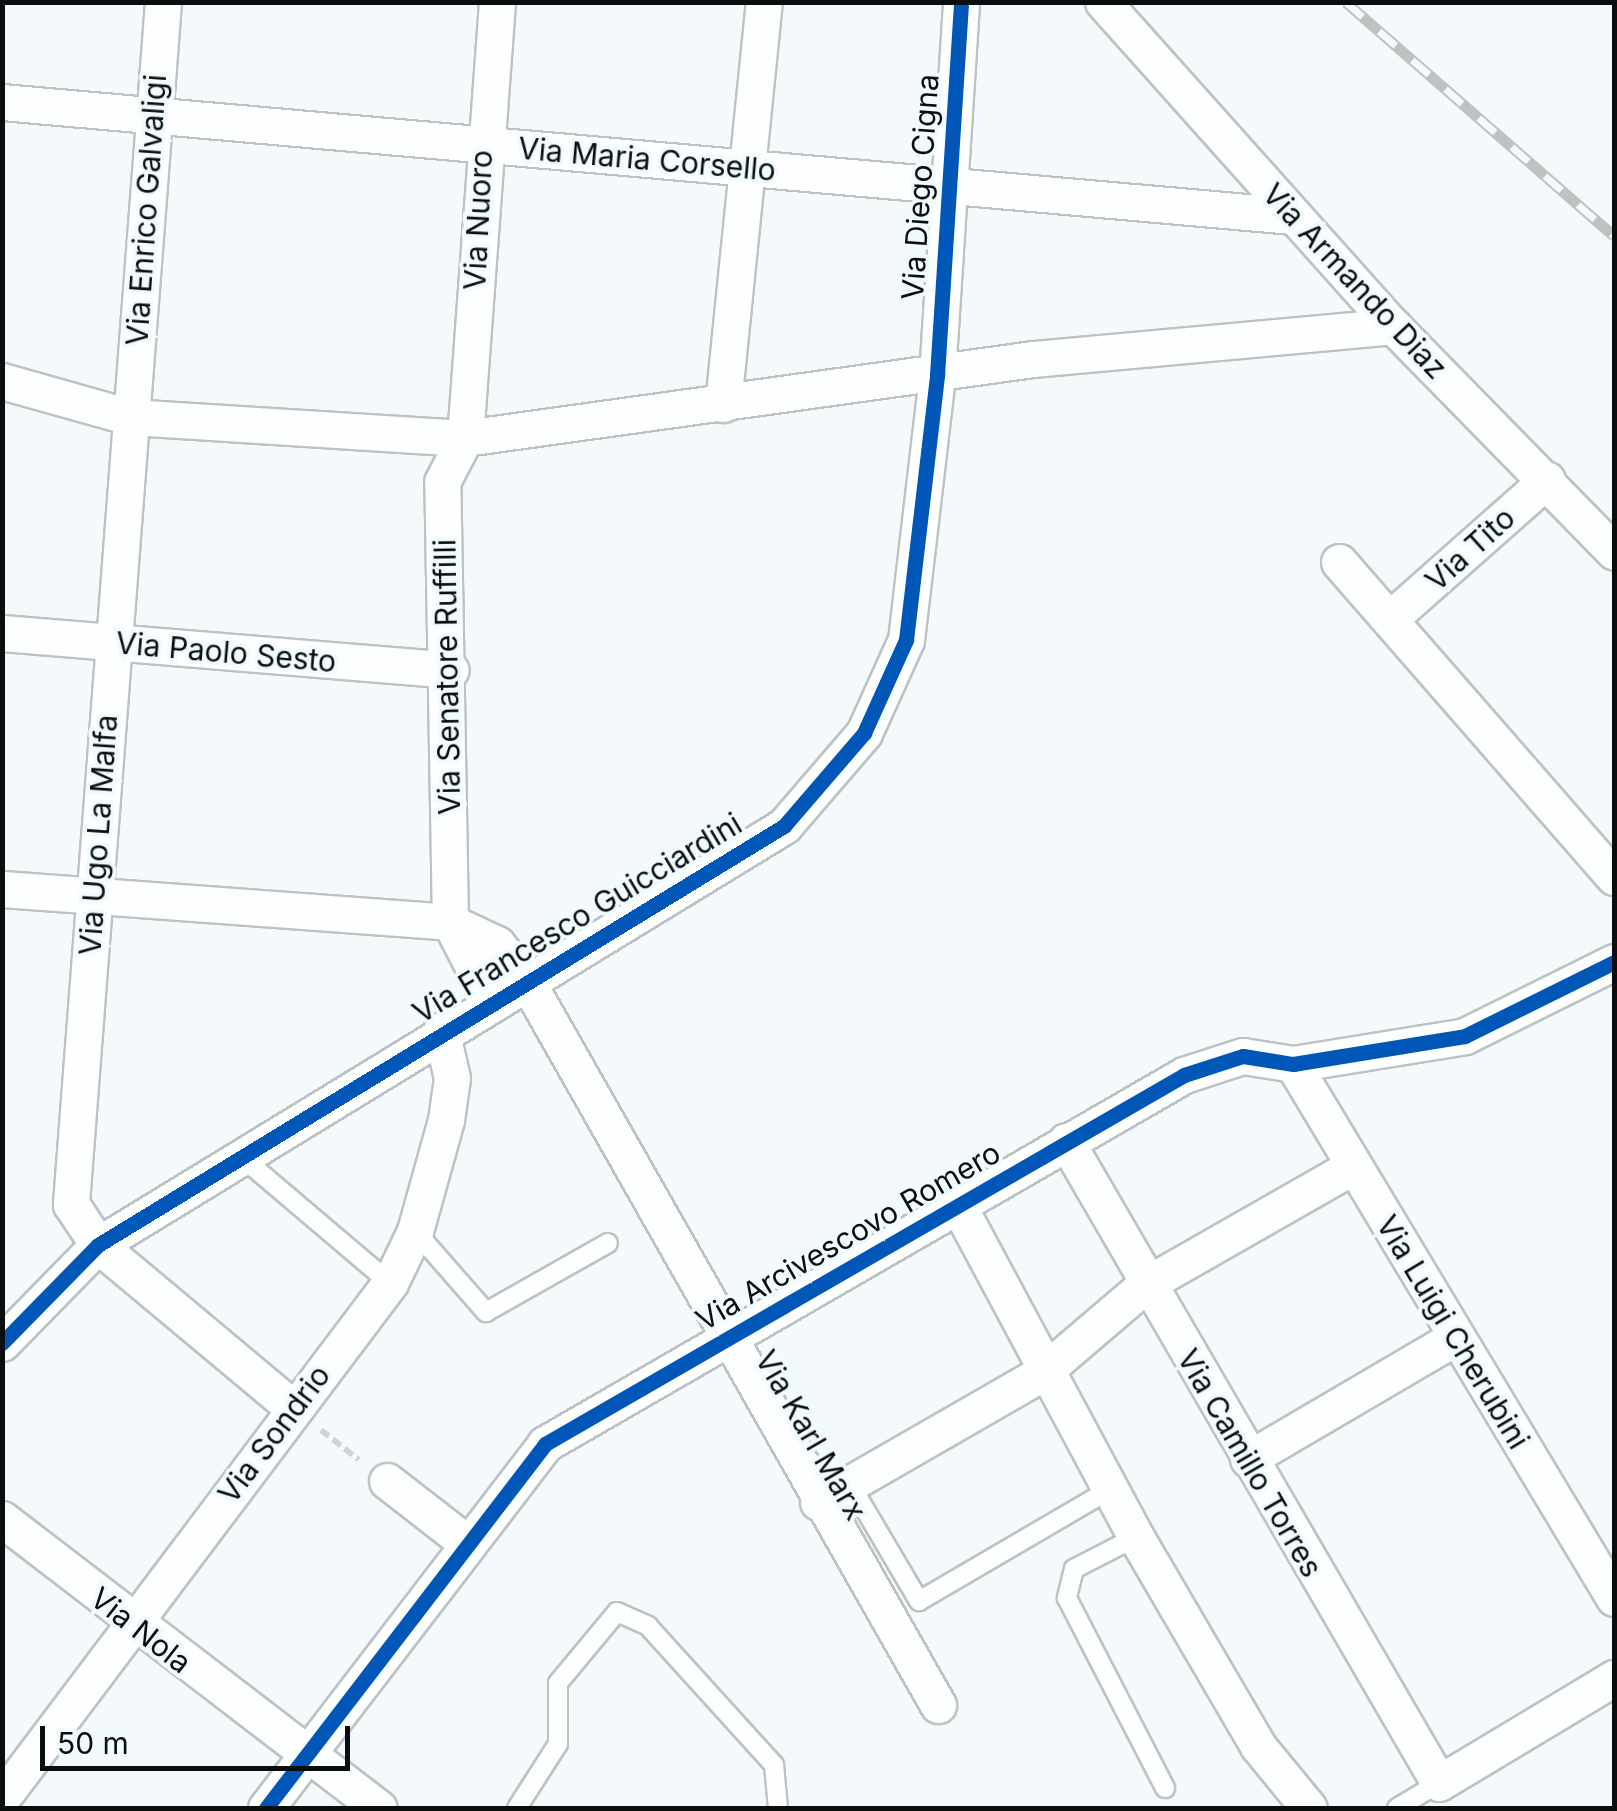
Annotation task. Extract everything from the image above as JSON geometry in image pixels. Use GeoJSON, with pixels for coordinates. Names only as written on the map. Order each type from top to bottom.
{"type":"FeatureCollection","features":[{"type":"Feature","properties":{"kind":"street","name":"Via Enrico Galvaligi"},"geometry":{"type":"LineString","coordinates":[[130,417],[163,2]]}},
{"type":"Feature","properties":{"kind":"street","name":"Via Nuoro"},"geometry":{"type":"LineString","coordinates":[[465,438],[482,144],[497,2]]}},
{"type":"Feature","properties":{"kind":"street"},"geometry":{"type":"LineString","coordinates":[[723,404],[764,2]]}},
{"type":"Feature","properties":{"kind":"street","name":"Via Diego Cigna"},"geometry":{"type":"LineString","coordinates":[[937,375],[943,185],[961,2]]}},
{"type":"Feature","properties":{"kind":"street","name":"Via Armando Diaz"},"geometry":{"type":"LineString","coordinates":[[1104,2],[1392,326],[1614,552]]}},
{"type":"Feature","properties":{"kind":"street","name":"Via Maria Corsello"},"geometry":{"type":"LineString","coordinates":[[2,102],[1292,216]]}},
{"type":"Feature","properties":{"kind":"street"},"geometry":{"type":"LineString","coordinates":[[2,381],[130,417],[465,438],[937,375],[1392,326]]}},
{"type":"Feature","properties":{"kind":"street","name":"Via Francesco Guicciardini"},"geometry":{"type":"LineString","coordinates":[[2,1343],[98,1245],[238,1154],[784,826],[864,733],[906,640],[937,375]]}},
{"type":"Feature","properties":{"kind":"street","name":"Via Ugo La Malfa"},"geometry":{"type":"LineString","coordinates":[[130,417],[71,1204],[98,1245],[293,1408]]}},
{"type":"Feature","properties":{"kind":"street","name":"Via Senatore Ruffilli"},"geometry":{"type":"LineString","coordinates":[[450,922],[450,670],[442,482],[465,438]]}},
{"type":"Feature","properties":{"kind":"street","name":"Via Tito"},"geometry":{"type":"LineString","coordinates":[[1392,618],[1547,480]]}},
{"type":"Feature","properties":{"kind":"street"},"geometry":{"type":"LineString","coordinates":[[1339,562],[1392,618],[1614,877]]}},
{"type":"Feature","properties":{"kind":"street","name":"Via Paolo Sesto"},"geometry":{"type":"LineString","coordinates":[[2,634],[450,670]]}},
{"type":"Feature","properties":{"kind":"street","name":"Via Karl Marx"},"geometry":{"type":"LineString","coordinates":[[2,889],[94,892],[450,922],[498,944],[526,980],[722,1339],[938,1705]]}},
{"type":"Feature","properties":{"kind":"street"},"geometry":{"type":"LineString","coordinates":[[450,922],[491,1002]]}},
{"type":"Feature","properties":{"kind":"street","name":"Via Arcivescovo Romero"},"geometry":{"type":"LineString","coordinates":[[266,1808],[308,1757],[463,1540],[545,1444],[1066,1141],[1215,1063],[1244,1056],[1293,1064],[1465,1036],[1614,962]]}},
{"type":"Feature","properties":{"kind":"street","name":"Via Sondrio"},"geometry":{"type":"LineString","coordinates":[[2,1798],[390,1283],[415,1232],[452,1078],[442,1030]]}},
{"type":"Feature","properties":{"kind":"street","name":"Via Luigi Cherubini"},"geometry":{"type":"LineString","coordinates":[[1293,1064],[1614,1598]]}},
{"type":"Feature","properties":{"kind":"street","name":"Via Camillo Torres"},"geometry":{"type":"LineString","coordinates":[[1066,1141],[1145,1284],[1439,1784]]}},
{"type":"Feature","properties":{"kind":"street"},"geometry":{"type":"LineString","coordinates":[[818,1502],[1042,1373],[1145,1284],[1352,1167]]}},
{"type":"Feature","properties":{"kind":"street"},"geometry":{"type":"LineString","coordinates":[[959,1206],[1042,1373],[1136,1537],[1258,1746],[1309,1808]]}},
{"type":"Feature","properties":{"kind":"street"},"geometry":{"type":"LineString","coordinates":[[1248,1459],[1456,1337]]}},
{"type":"Feature","properties":{"kind":"street"},"geometry":{"type":"LineString","coordinates":[[387,1482],[463,1540]]}},
{"type":"Feature","properties":{"kind":"street","name":"Via Nola"},"geometry":{"type":"LineString","coordinates":[[2,1519],[131,1624],[379,1808]]}},
{"type":"Feature","properties":{"kind":"street"},"geometry":{"type":"LineString","coordinates":[[1439,1784],[1614,1678]]}},
{"type":"Feature","properties":{"kind":"lane"},"geometry":{"type":"LineString","coordinates":[[238,1154],[390,1283]]}},
{"type":"Feature","properties":{"kind":"lane"},"geometry":{"type":"LineString","coordinates":[[415,1232],[486,1312],[608,1242]]}},
{"type":"Feature","properties":{"kind":"lane"},"geometry":{"type":"LineString","coordinates":[[850,1484],[919,1601],[1109,1490]]}},
{"type":"Feature","properties":{"kind":"lane"},"geometry":{"type":"LineString","coordinates":[[1136,1537],[1074,1569],[1066,1598],[1166,1788]]}},
{"type":"Feature","properties":{"kind":"lane"},"geometry":{"type":"LineString","coordinates":[[517,1808],[558,1744],[558,1683],[617,1612],[648,1626],[774,1765],[778,1808]]}},
{"type":"Feature","properties":{"kind":"lane"},"geometry":{"type":"LineString","coordinates":[[1397,1808],[1439,1784]]}},
{"type":"Feature","properties":{"kind":"path"},"geometry":{"type":"LineString","coordinates":[[293,1408],[387,1482]]}},
{"type":"Feature","properties":{"kind":"railway"},"geometry":{"type":"LineString","coordinates":[[1346,2],[1614,236]]}},
{"type":"Feature","properties":{"kind":"cycle path"},"geometry":{"type":"LineString","coordinates":[[2,1343],[98,1245],[784,826],[864,733],[906,640],[937,375],[961,2]]}},
{"type":"Feature","properties":{"kind":"cycle path"},"geometry":{"type":"LineString","coordinates":[[266,1808],[545,1444],[1184,1075],[1243,1056],[1293,1064],[1465,1036],[1614,962]]}}]}
